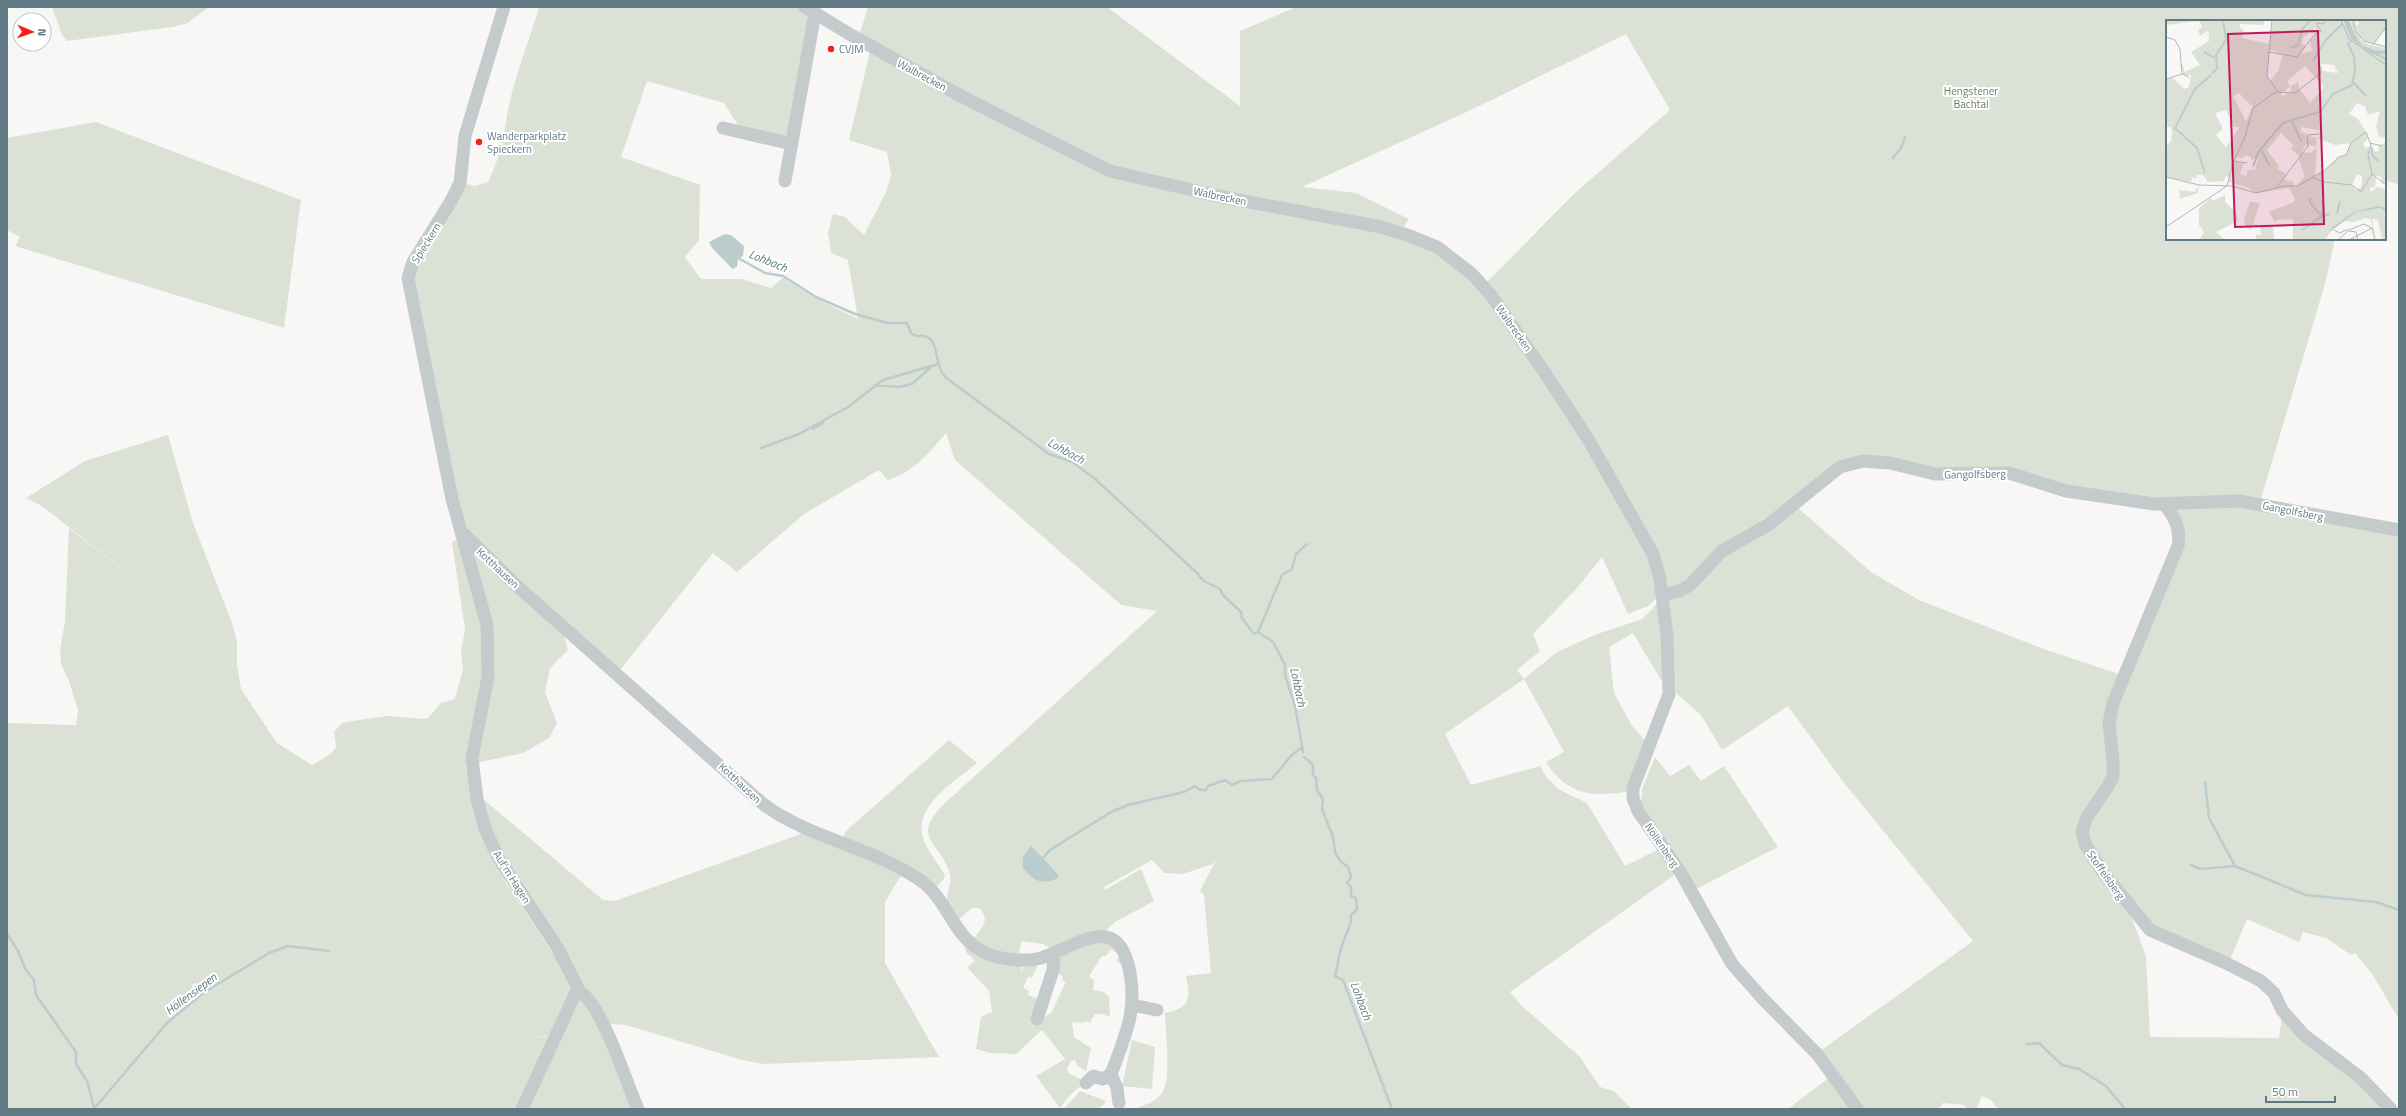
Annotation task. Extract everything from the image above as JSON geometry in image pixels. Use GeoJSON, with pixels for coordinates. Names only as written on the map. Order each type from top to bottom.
{"type":"FeatureCollection","features":[{"type":"Feature","properties":{"kind":"street","name":"Spieckern"},"geometry":{"type":"LineString","coordinates":[[461,531],[452,499],[408,278],[413,262],[451,201],[460,183],[465,136],[504,7]]}},
{"type":"Feature","properties":{"kind":"street","name":"Walbrecken"},"geometry":{"type":"LineString","coordinates":[[785,181],[792,144],[810,10],[973,102],[1110,171],[1218,196],[1381,227],[1425,241],[1450,255],[1486,289],[1527,345],[1588,439],[1643,534]]}},
{"type":"Feature","properties":{"kind":"street"},"geometry":{"type":"LineString","coordinates":[[723,128],[792,144]]}},
{"type":"Feature","properties":{"kind":"street","name":"Gangolfsberg"},"geometry":{"type":"LineString","coordinates":[[1662,594],[1679,591],[1690,585],[1722,551],[1768,525],[1840,468],[1854,462],[1878,461],[1925,473],[2009,473],[2079,494],[2165,505],[2217,500],[2239,501],[2399,530]]}},
{"type":"Feature","properties":{"kind":"street","name":"Stoffelsberg"},"geometry":{"type":"LineString","coordinates":[[2165,505],[2174,519],[2179,533],[2177,551],[2112,703],[2109,724],[2113,759],[2113,776],[2085,822],[2082,835],[2084,844],[2112,886],[2150,930],[2240,969],[2261,981],[2274,993],[2282,1010],[2304,1035],[2361,1078],[2391,1109]]}},
{"type":"Feature","properties":{"kind":"street","name":"Kotthausen"},"geometry":{"type":"LineString","coordinates":[[461,531],[473,545],[517,586],[775,813],[786,820],[888,862],[920,880],[944,903],[959,931],[970,944],[982,952],[1014,959],[1040,958],[1054,954],[1094,937],[1112,939],[1121,947],[1126,958],[1131,977],[1132,1005],[1129,1028],[1111,1074]]}},
{"type":"Feature","properties":{"kind":"street","name":"Auf'm Hagen"},"geometry":{"type":"LineString","coordinates":[[461,531],[485,612],[488,637],[489,661],[486,695],[472,758],[474,780],[480,812],[499,859],[557,947],[578,986],[578,991]]}},
{"type":"Feature","properties":{"kind":"street","name":"Nöllenberg"},"geometry":{"type":"LineString","coordinates":[[1643,534],[1653,554],[1662,594],[1670,658],[1669,694],[1633,788],[1635,804],[1681,873],[1732,964],[1759,995],[1814,1050],[1857,1109]]}},
{"type":"Feature","properties":{"kind":"street"},"geometry":{"type":"LineString","coordinates":[[1037,1019],[1053,970],[1054,954]]}},
{"type":"Feature","properties":{"kind":"street"},"geometry":{"type":"LineString","coordinates":[[522,1109],[538,1070],[578,991],[590,1001],[606,1030],[638,1109]]}},
{"type":"Feature","properties":{"kind":"street"},"geometry":{"type":"LineString","coordinates":[[1132,1005],[1157,1010]]}},
{"type":"Feature","properties":{"kind":"street"},"geometry":{"type":"LineString","coordinates":[[1086,1083],[1093,1076],[1104,1079],[1111,1074],[1117,1088],[1119,1103]]}},
{"type":"Feature","properties":{"kind":"green space"},"geometry":{"type":"Polygon","coordinates":[[[52,7],[209,7],[188,23],[173,27],[67,41],[62,35],[52,7]]]}},
{"type":"Feature","properties":{"kind":"green space","name":"Hengstener Bachtal"},"geometry":{"type":"Polygon","coordinates":[[[539,7],[824,7],[815,14],[792,144],[750,135],[740,128],[724,103],[647,81],[621,157],[700,185],[699,240],[685,257],[701,279],[741,279],[771,288],[783,278],[817,299],[858,319],[848,260],[831,253],[828,233],[833,214],[845,217],[864,235],[886,192],[891,175],[887,152],[849,140],[871,47],[859,36],[868,7],[1107,7],[1240,106],[1240,31],[1296,7],[2399,7],[2399,185],[2386,180],[2386,20],[2166,20],[2166,240],[2335,240],[2325,284],[2260,502],[2399,527],[2399,1020],[2373,975],[2355,953],[2351,955],[2326,938],[2303,932],[2299,942],[2247,919],[2229,962],[2157,932],[2146,925],[2096,859],[2084,836],[2088,821],[2112,784],[2115,772],[2112,734],[2117,697],[2186,541],[2174,510],[2058,491],[2022,479],[1991,474],[1951,477],[1917,473],[1873,464],[1842,470],[1841,463],[1840,467],[1796,506],[1871,572],[1919,600],[2041,648],[2119,674],[2107,717],[2106,730],[2109,761],[2108,773],[2104,784],[2082,815],[2079,824],[2079,835],[2082,849],[2131,916],[2146,957],[2150,1037],[2279,1038],[2282,1014],[2303,1038],[2370,1089],[2387,1109],[1998,1109],[1991,1100],[1982,1096],[1976,1109],[1967,1109],[1964,1105],[1943,1103],[1938,1109],[1861,1109],[1820,1051],[1973,941],[1841,779],[1788,706],[1722,750],[1701,715],[1676,693],[1673,637],[1665,601],[1673,597],[1672,593],[1662,595],[1659,579],[1655,564],[1643,535],[1658,576],[1661,594],[1648,606],[1628,614],[1602,557],[1577,588],[1533,634],[1540,651],[1517,670],[1524,679],[1445,734],[1471,785],[1540,766],[1547,778],[1560,790],[1587,803],[1625,866],[1661,848],[1677,873],[1510,992],[1522,1006],[1580,1057],[1600,1087],[1614,1091],[1632,1109],[1135,1109],[1157,1099],[1165,1086],[1167,1077],[1167,1054],[1165,1013],[1180,1008],[1187,1001],[1188,991],[1186,976],[1211,973],[1204,895],[1200,891],[1219,854],[1213,864],[1183,874],[1164,873],[1152,860],[1104,887],[1105,890],[1141,869],[1154,901],[1115,922],[1103,933],[1089,936],[1049,952],[1048,945],[1046,947],[1044,944],[1021,941],[1019,955],[1012,955],[989,950],[973,939],[982,928],[985,920],[983,912],[979,908],[972,908],[958,920],[949,907],[947,899],[950,874],[940,854],[930,839],[928,832],[929,824],[934,815],[945,803],[1157,611],[1121,605],[955,460],[946,433],[927,455],[906,472],[888,480],[879,470],[804,514],[737,572],[713,553],[617,674],[574,631],[488,557],[465,526],[451,479],[411,278],[421,253],[452,208],[462,183],[475,186],[488,182],[499,154],[509,105],[519,68],[539,7]],[[1626,34],[1473,109],[1302,187],[1356,193],[1409,219],[1398,236],[1453,261],[1483,286],[1575,193],[1670,110],[1626,34]],[[1031,847],[1023,857],[1022,867],[1030,876],[1038,881],[1046,882],[1057,878],[1059,875],[1031,847]]]}},
{"type":"Feature","properties":{"kind":"green space"},"geometry":{"type":"Polygon","coordinates":[[[96,122],[301,200],[284,328],[15,246],[20,237],[7,230],[7,138],[96,122]]]}},
{"type":"Feature","properties":{"kind":"green space"},"geometry":{"type":"Polygon","coordinates":[[[168,435],[193,523],[232,623],[237,642],[237,664],[241,689],[277,743],[312,765],[331,754],[336,747],[334,732],[342,723],[388,716],[427,719],[441,703],[455,699],[463,669],[461,653],[465,629],[452,542],[461,537],[564,633],[568,650],[550,668],[545,692],[557,723],[549,738],[523,753],[466,765],[480,834],[506,883],[600,1024],[637,1109],[525,1109],[561,1034],[532,1038],[553,1036],[518,1109],[7,1109],[7,723],[76,725],[78,710],[69,681],[61,664],[60,650],[65,621],[69,528],[183,617],[42,506],[26,498],[85,461],[168,435]]]}},
{"type":"Feature","properties":{"kind":"green space"},"geometry":{"type":"Polygon","coordinates":[[[1658,603],[1671,673],[1661,680],[1633,633],[1609,647],[1614,693],[1632,726],[1650,746],[1636,786],[1631,791],[1606,794],[1583,792],[1573,788],[1554,774],[1546,762],[1564,752],[1524,679],[1557,652],[1597,634],[1642,619],[1658,603]]]}},
{"type":"Feature","properties":{"kind":"green space"},"geometry":{"type":"Polygon","coordinates":[[[949,740],[977,763],[938,795],[924,815],[922,826],[923,838],[945,875],[944,879],[936,887],[843,838],[845,832],[949,740]]]}},
{"type":"Feature","properties":{"kind":"green space"},"geometry":{"type":"Polygon","coordinates":[[[1655,757],[1670,776],[1689,765],[1701,781],[1724,766],[1778,847],[1694,890],[1641,805],[1642,789],[1655,757]]]}},
{"type":"Feature","properties":{"kind":"green space"},"geometry":{"type":"Polygon","coordinates":[[[477,794],[603,900],[615,901],[806,832],[902,874],[885,902],[885,963],[939,1057],[764,1064],[742,1060],[626,1025],[611,1024],[606,1028],[513,881],[477,794]]]}},
{"type":"Feature","properties":{"kind":"green space"},"geometry":{"type":"Polygon","coordinates":[[[1097,939],[1109,941],[1118,948],[1124,957],[1127,969],[1116,961],[1120,955],[1111,949],[1106,956],[1102,956],[1089,976],[1094,981],[1093,990],[1104,992],[1109,997],[1110,1017],[1103,1014],[1095,1014],[1090,1023],[1085,1021],[1083,1023],[1072,1022],[1074,1037],[1091,1048],[1086,1071],[1078,1066],[1075,1060],[1071,1061],[1067,1069],[1069,1073],[1082,1080],[1084,1077],[1087,1081],[1070,1095],[1060,1108],[1036,1076],[1065,1059],[1042,1030],[1016,1054],[990,1053],[976,1049],[981,1017],[992,1012],[989,991],[967,967],[975,961],[966,952],[963,940],[990,956],[1020,962],[1022,965],[1021,974],[1025,962],[1039,962],[1032,978],[1028,977],[1023,988],[1029,991],[1028,995],[1039,999],[1039,1008],[1032,1020],[1034,1022],[1051,1013],[1066,982],[1062,980],[1063,976],[1056,973],[1061,952],[1097,939]]]}},
{"type":"Feature","properties":{"kind":"green space"},"geometry":{"type":"Polygon","coordinates":[[[1132,1040],[1155,1047],[1152,1089],[1122,1086],[1132,1040]]]}},
{"type":"Feature","properties":{"kind":"green space"},"geometry":{"type":"Polygon","coordinates":[[[1830,1077],[1853,1109],[1788,1109],[1830,1077]]]}},
{"type":"Feature","properties":{"kind":"green space"},"geometry":{"type":"Polygon","coordinates":[[[1080,1091],[1106,1101],[1099,1108],[1087,1110],[1064,1109],[1080,1091]]]}},
{"type":"Feature","properties":{"kind":"shaded area"},"geometry":{"type":"Polygon","coordinates":[[[725,234],[731,235],[744,246],[743,256],[738,259],[737,267],[732,269],[709,242],[725,234]]]}},
{"type":"Feature","properties":{"kind":"shaded area"},"geometry":{"type":"Polygon","coordinates":[[[1031,846],[1059,875],[1058,878],[1047,882],[1042,882],[1034,879],[1026,872],[1022,867],[1023,857],[1031,846]]]}},
{"type":"Feature","properties":{"kind":"waterway"},"geometry":{"type":"LineString","coordinates":[[1893,158],[1901,148],[1905,137]]}},
{"type":"Feature","properties":{"kind":"waterway","name":"Lohbach"},"geometry":{"type":"LineString","coordinates":[[738,258],[765,273],[783,276],[816,297],[855,314],[888,323],[907,323],[911,333],[916,336],[924,336],[930,339],[933,343],[938,363],[945,377],[1049,454],[1072,462],[1094,478],[1204,581],[1220,589],[1223,595],[1241,612],[1242,618],[1254,634],[1258,632],[1273,642],[1285,665],[1285,675],[1295,706],[1303,752]]}},
{"type":"Feature","properties":{"kind":"waterway"},"geometry":{"type":"LineString","coordinates":[[761,448],[799,434],[848,407],[883,380],[938,364]]}},
{"type":"Feature","properties":{"kind":"waterway"},"geometry":{"type":"LineString","coordinates":[[875,385],[899,387],[912,384],[931,367]]}},
{"type":"Feature","properties":{"kind":"waterway"},"geometry":{"type":"LineString","coordinates":[[813,429],[823,423]]}},
{"type":"Feature","properties":{"kind":"waterway"},"geometry":{"type":"LineString","coordinates":[[1258,632],[1282,575],[1292,569],[1296,554],[1307,544]]}},
{"type":"Feature","properties":{"kind":"waterway"},"geometry":{"type":"LineString","coordinates":[[1043,858],[1050,850],[1111,812],[1128,805],[1184,792],[1195,786],[1200,790],[1206,790],[1208,786],[1225,780],[1232,785],[1241,781],[1272,779],[1291,756],[1302,747]]}},
{"type":"Feature","properties":{"kind":"waterway","name":"Lohbach"},"geometry":{"type":"LineString","coordinates":[[1304,757],[1313,765],[1313,775],[1316,778],[1317,790],[1323,799],[1322,809],[1333,837],[1335,852],[1340,861],[1348,867],[1351,877],[1347,883],[1351,887],[1351,896],[1356,898],[1357,910],[1351,915],[1351,922],[1341,948],[1335,976],[1343,980],[1392,1109]]}},
{"type":"Feature","properties":{"kind":"waterway"},"geometry":{"type":"LineString","coordinates":[[2205,782],[2209,818],[2235,866],[2306,895],[2376,902],[2399,910]]}},
{"type":"Feature","properties":{"kind":"waterway"},"geometry":{"type":"LineString","coordinates":[[2191,865],[2200,869],[2235,866]]}},
{"type":"Feature","properties":{"kind":"waterway"},"geometry":{"type":"LineString","coordinates":[[7,934],[18,951],[26,970],[34,980],[36,995],[76,1052],[76,1064],[87,1081],[94,1107]]}},
{"type":"Feature","properties":{"kind":"waterway","name":"Höllensiepen"},"geometry":{"type":"LineString","coordinates":[[94,1109],[166,1024],[203,993],[269,953],[288,946],[329,951]]}},
{"type":"Feature","properties":{"kind":"waterway"},"geometry":{"type":"LineString","coordinates":[[2027,1044],[2039,1043],[2062,1065],[2079,1069],[2106,1086],[2125,1109]]}},
{"type":"Feature","properties":{"kind":"place","name":"CVJM"},"geometry":{"type":"Point","coordinates":[831,49]}},
{"type":"Feature","properties":{"kind":"place","name":"Wanderparkplatz Spieckern"},"geometry":{"type":"Point","coordinates":[479,142]}}]}
